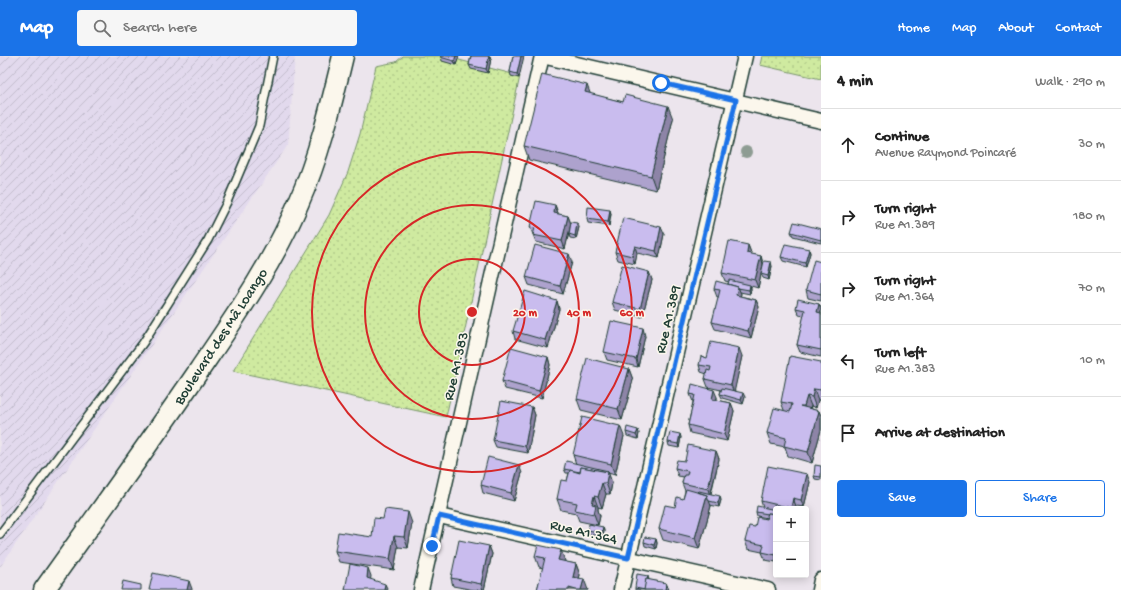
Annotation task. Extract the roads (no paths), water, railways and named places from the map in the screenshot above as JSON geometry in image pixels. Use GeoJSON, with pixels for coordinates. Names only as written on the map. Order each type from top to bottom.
{"type":"FeatureCollection","features":[{"type":"Feature","properties":{"kind":"street","name":"Boulevard des Mâ Loango"},"geometry":{"type":"LineString","coordinates":[[44,590],[162,424],[242,307],[276,250],[298,204],[318,151],[343,56]]}},
{"type":"Feature","properties":{"kind":"street"},"geometry":{"type":"LineString","coordinates":[[542,56],[821,121]]}},
{"type":"Feature","properties":{"kind":"street","name":"Rue A1.383"},"geometry":{"type":"LineString","coordinates":[[421,590],[439,516],[542,56]]}},
{"type":"Feature","properties":{"kind":"street","name":"Rue A1.389"},"geometry":{"type":"LineString","coordinates":[[621,590],[745,56]]}},
{"type":"Feature","properties":{"kind":"street","name":"Rue A1.364"},"geometry":{"type":"LineString","coordinates":[[439,516],[768,590]]}},
{"type":"Feature","properties":{"kind":"street"},"geometry":{"type":"LineString","coordinates":[[819,590],[821,580]]}},
{"type":"Feature","properties":{"kind":"lane"},"geometry":{"type":"LineString","coordinates":[[0,534],[143,343],[208,240],[227,202],[259,126],[272,56]]}}]}
